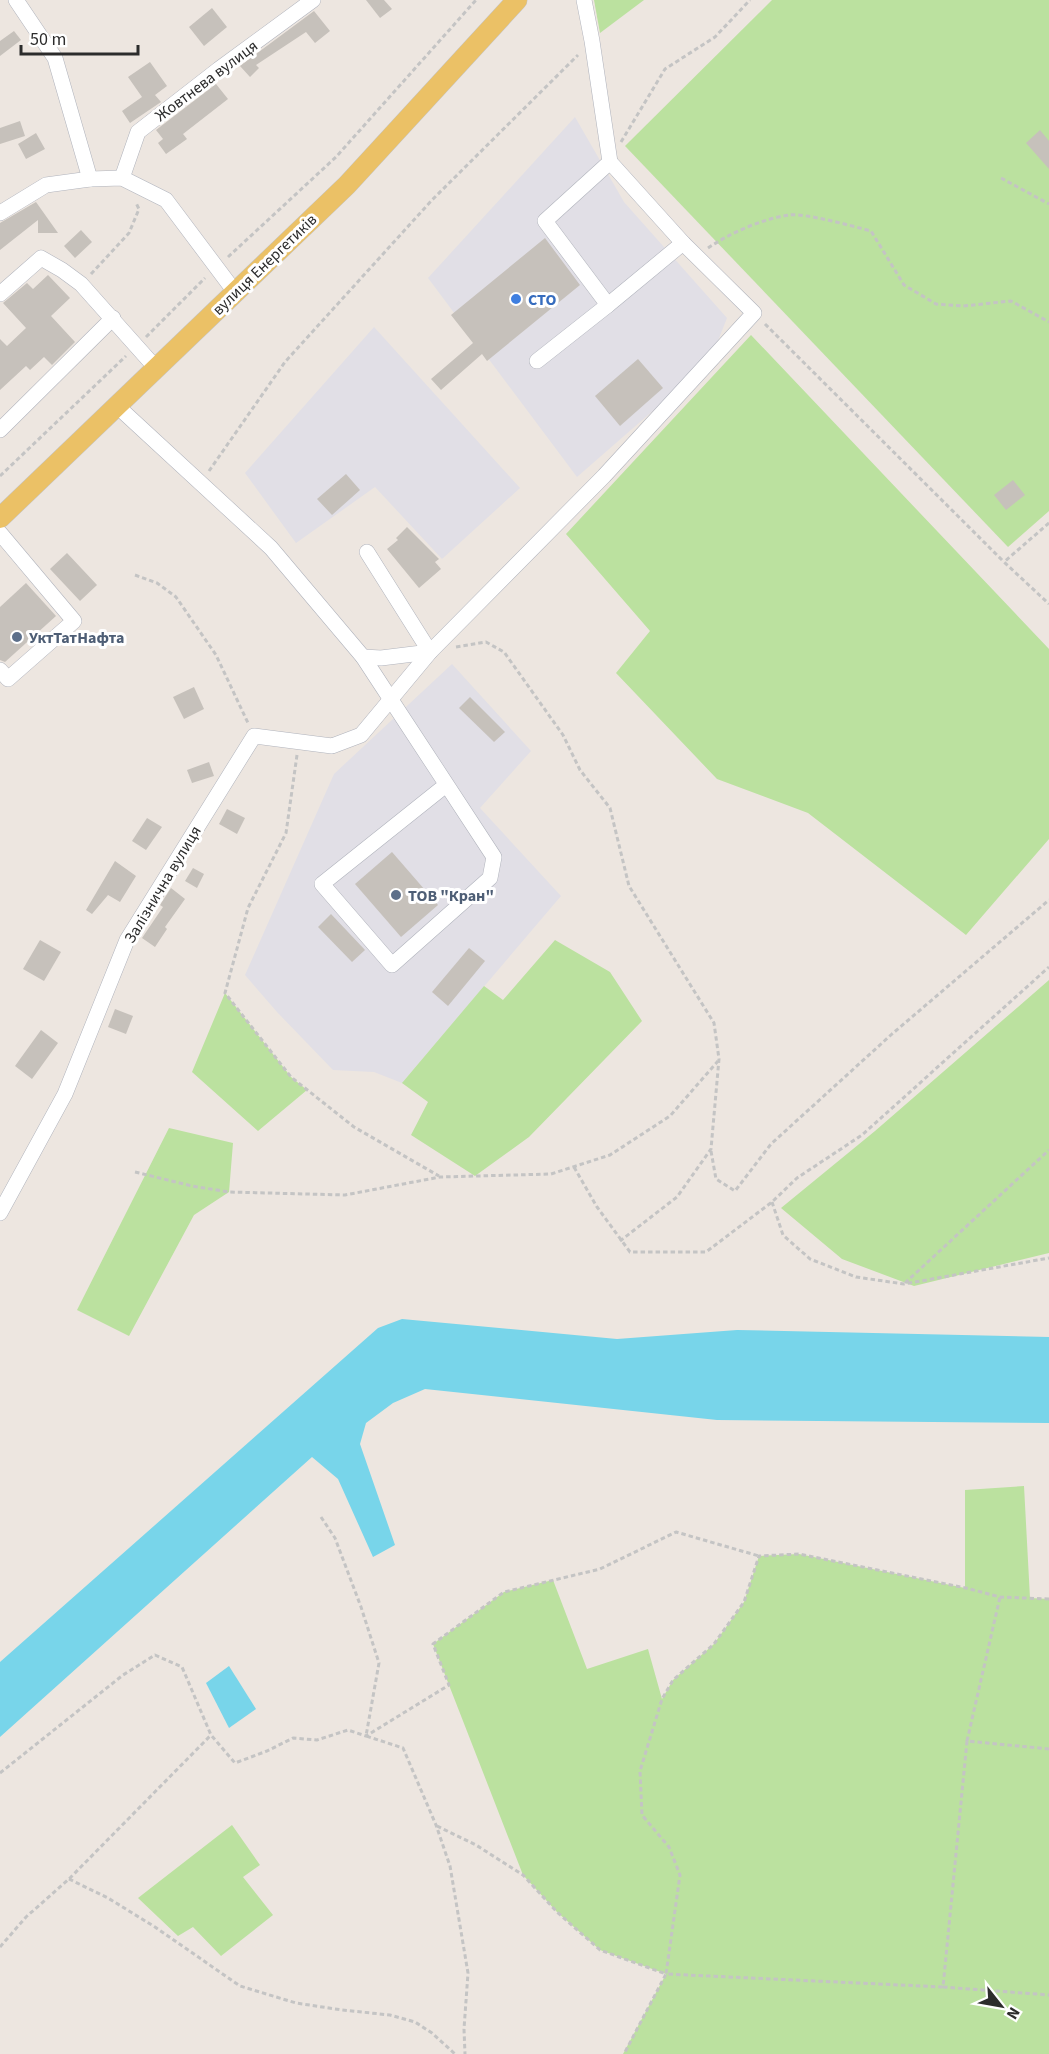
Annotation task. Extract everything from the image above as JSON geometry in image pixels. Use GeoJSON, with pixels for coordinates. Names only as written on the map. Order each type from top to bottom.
{"type":"FeatureCollection","features":[{"type":"Feature","properties":{"kind":"main road","name":"вулиця Енергетиків"},"geometry":{"type":"LineString","coordinates":[[0,518],[347,185],[517,0]]}},
{"type":"Feature","properties":{"kind":"street"},"geometry":{"type":"LineString","coordinates":[[16,0],[55,58],[90,179]]}},
{"type":"Feature","properties":{"kind":"street","name":"Жовтнева вулиця"},"geometry":{"type":"LineString","coordinates":[[123,178],[138,132],[313,0]]}},
{"type":"Feature","properties":{"kind":"street"},"geometry":{"type":"LineString","coordinates":[[254,736],[332,746],[361,735],[430,652],[604,476],[754,313],[683,243],[610,162],[584,0]]}},
{"type":"Feature","properties":{"kind":"street"},"geometry":{"type":"LineString","coordinates":[[608,305],[545,221],[610,162]]}},
{"type":"Feature","properties":{"kind":"street"},"geometry":{"type":"LineString","coordinates":[[0,213],[46,185],[90,179],[123,178],[166,200],[235,292]]}},
{"type":"Feature","properties":{"kind":"street"},"geometry":{"type":"LineString","coordinates":[[537,361],[683,243]]}},
{"type":"Feature","properties":{"kind":"street"},"geometry":{"type":"LineString","coordinates":[[0,294],[41,258],[81,284],[155,367]]}},
{"type":"Feature","properties":{"kind":"street"},"geometry":{"type":"LineString","coordinates":[[0,430],[113,318]]}},
{"type":"Feature","properties":{"kind":"street"},"geometry":{"type":"LineString","coordinates":[[116,405],[271,548],[363,657],[494,857],[490,878],[392,965],[322,884],[446,785]]}},
{"type":"Feature","properties":{"kind":"street"},"geometry":{"type":"LineString","coordinates":[[0,533],[74,621],[8,679],[0,670]]}},
{"type":"Feature","properties":{"kind":"street"},"geometry":{"type":"LineString","coordinates":[[367,552],[430,652]]}},
{"type":"Feature","properties":{"kind":"street"},"geometry":{"type":"LineString","coordinates":[[363,657],[430,652]]}},
{"type":"Feature","properties":{"kind":"street","name":"Залізнична вулиця"},"geometry":{"type":"LineString","coordinates":[[0,1213],[65,1094],[127,940],[254,736]]}},
{"type":"Feature","properties":{"kind":"path"},"geometry":{"type":"LineString","coordinates":[[0,476],[217,267],[336,157],[476,0]]}},
{"type":"Feature","properties":{"kind":"path"},"geometry":{"type":"LineString","coordinates":[[610,162],[665,69],[715,37],[750,0]]}},
{"type":"Feature","properties":{"kind":"path"},"geometry":{"type":"LineString","coordinates":[[202,482],[285,362],[432,200],[592,41]]}},
{"type":"Feature","properties":{"kind":"path"},"geometry":{"type":"LineString","coordinates":[[81,284],[129,233],[139,209],[123,178]]}},
{"type":"Feature","properties":{"kind":"path"},"geometry":{"type":"LineString","coordinates":[[1001,178],[1049,204]]}},
{"type":"Feature","properties":{"kind":"path"},"geometry":{"type":"LineString","coordinates":[[697,256],[724,237],[752,225],[790,214],[831,221],[871,231],[904,285],[936,304],[963,306],[1011,302],[1049,322]]}},
{"type":"Feature","properties":{"kind":"path"},"geometry":{"type":"LineString","coordinates":[[754,313],[1049,604]]}},
{"type":"Feature","properties":{"kind":"path"},"geometry":{"type":"LineString","coordinates":[[1004,562],[1049,523]]}},
{"type":"Feature","properties":{"kind":"path"},"geometry":{"type":"LineString","coordinates":[[135,575],[157,582],[176,597],[216,655],[254,736]]}},
{"type":"Feature","properties":{"kind":"path"},"geometry":{"type":"LineString","coordinates":[[430,652],[486,642],[504,652],[556,726],[580,770],[610,808],[629,886],[714,1023],[719,1059],[711,1149],[716,1179],[735,1191],[771,1144],[892,1034],[1049,900]]}},
{"type":"Feature","properties":{"kind":"path"},"geometry":{"type":"LineString","coordinates":[[299,742],[286,833],[248,909],[225,993],[291,1077],[354,1127],[440,1177]]}},
{"type":"Feature","properties":{"kind":"path"},"geometry":{"type":"LineString","coordinates":[[574,1167],[597,1207],[630,1252],[706,1252],[772,1202],[797,1178],[862,1135],[1049,967]]}},
{"type":"Feature","properties":{"kind":"path"},"geometry":{"type":"LineString","coordinates":[[135,1172],[192,1186],[229,1192],[345,1196],[440,1177],[551,1174],[609,1155],[670,1116],[719,1059]]}},
{"type":"Feature","properties":{"kind":"path"},"geometry":{"type":"LineString","coordinates":[[620,1241],[677,1197],[711,1149]]}},
{"type":"Feature","properties":{"kind":"path"},"geometry":{"type":"LineString","coordinates":[[904,1284],[1049,1150]]}},
{"type":"Feature","properties":{"kind":"path"},"geometry":{"type":"LineString","coordinates":[[772,1202],[783,1235],[810,1259],[856,1277],[904,1284],[1049,1258]]}},
{"type":"Feature","properties":{"kind":"path"},"geometry":{"type":"LineString","coordinates":[[321,1517],[335,1538],[379,1663],[366,1736]]}},
{"type":"Feature","properties":{"kind":"path"},"geometry":{"type":"LineString","coordinates":[[366,1736],[449,1685],[433,1644],[504,1592],[600,1569],[676,1532],[759,1556],[799,1554],[1000,1597],[1049,1599]]}},
{"type":"Feature","properties":{"kind":"path"},"geometry":{"type":"LineString","coordinates":[[624,2054],[666,1974],[680,1875],[669,1847],[642,1815],[640,1771],[662,1699],[673,1680],[714,1644],[744,1602],[759,1556]]}},
{"type":"Feature","properties":{"kind":"path"},"geometry":{"type":"LineString","coordinates":[[943,1987],[967,1741],[1000,1597]]}},
{"type":"Feature","properties":{"kind":"path"},"geometry":{"type":"LineString","coordinates":[[0,1773],[123,1674],[155,1655],[182,1667],[211,1735],[235,1762],[267,1751],[292,1738],[317,1740],[348,1730],[403,1748],[436,1825],[450,1866],[468,1973],[464,2029],[465,2054]]}},
{"type":"Feature","properties":{"kind":"path"},"geometry":{"type":"LineString","coordinates":[[0,1947],[26,1917],[69,1879],[211,1735]]}},
{"type":"Feature","properties":{"kind":"path"},"geometry":{"type":"LineString","coordinates":[[967,1741],[1049,1749]]}},
{"type":"Feature","properties":{"kind":"path"},"geometry":{"type":"LineString","coordinates":[[436,1825],[476,1845],[523,1875],[557,1912],[600,1950],[666,1974],[943,1987],[1049,1995]]}},
{"type":"Feature","properties":{"kind":"path"},"geometry":{"type":"LineString","coordinates":[[69,1879],[108,1898],[155,1927],[240,1986],[296,2003],[390,2015],[415,2022],[432,2033],[455,2054]]}},
{"type":"Feature","properties":{"kind":"shaded area"},"geometry":{"type":"Polygon","coordinates":[[[575,117],[624,202],[727,318],[710,361],[577,477],[428,278],[575,117]]]}},
{"type":"Feature","properties":{"kind":"shaded area"},"geometry":{"type":"Polygon","coordinates":[[[374,327],[520,488],[442,559],[375,487],[296,543],[245,473],[374,327]]]}},
{"type":"Feature","properties":{"kind":"shaded area","name":"ТОВ \"Кран\""},"geometry":{"type":"Polygon","coordinates":[[[452,664],[531,751],[480,808],[561,896],[402,1083],[374,1072],[333,1070],[245,975],[334,774],[452,664]]]}},
{"type":"Feature","properties":{"kind":"green space"},"geometry":{"type":"Polygon","coordinates":[[[594,0],[644,0],[600,33],[594,0]]]}},
{"type":"Feature","properties":{"kind":"green space"},"geometry":{"type":"Polygon","coordinates":[[[772,0],[1049,0],[1049,511],[1008,547],[625,146],[772,0]]]}},
{"type":"Feature","properties":{"kind":"green space"},"geometry":{"type":"Polygon","coordinates":[[[751,335],[1049,649],[1049,839],[966,935],[808,813],[717,779],[616,673],[650,631],[566,534],[751,335]]]}},
{"type":"Feature","properties":{"kind":"green space"},"geometry":{"type":"Polygon","coordinates":[[[555,940],[610,972],[642,1021],[529,1137],[475,1176],[411,1135],[428,1102],[402,1083],[484,986],[503,1000],[555,940]]]}},
{"type":"Feature","properties":{"kind":"green space"},"geometry":{"type":"Polygon","coordinates":[[[1049,980],[1049,1253],[914,1286],[842,1259],[781,1208],[875,1131],[1049,980]]]}},
{"type":"Feature","properties":{"kind":"green space"},"geometry":{"type":"Polygon","coordinates":[[[225,993],[291,1077],[307,1090],[258,1131],[192,1072],[225,993]]]}},
{"type":"Feature","properties":{"kind":"green space"},"geometry":{"type":"Polygon","coordinates":[[[169,1128],[233,1143],[229,1192],[194,1215],[129,1336],[77,1310],[169,1128]]]}},
{"type":"Feature","properties":{"kind":"green space"},"geometry":{"type":"Polygon","coordinates":[[[1024,1486],[1030,1598],[1049,1599],[1049,2054],[623,2054],[666,1974],[600,1950],[557,1912],[523,1875],[433,1644],[504,1592],[553,1580],[587,1669],[648,1649],[662,1699],[673,1680],[714,1644],[744,1602],[759,1556],[799,1554],[965,1588],[965,1490],[1024,1486]]]}},
{"type":"Feature","properties":{"kind":"green space"},"geometry":{"type":"Polygon","coordinates":[[[232,1825],[260,1865],[243,1877],[273,1915],[221,1956],[193,1927],[178,1936],[138,1898],[232,1825]]]}},
{"type":"Feature","properties":{"kind":"water"},"geometry":{"type":"Polygon","coordinates":[[[402,1319],[617,1339],[737,1330],[1049,1337],[1049,1423],[717,1420],[425,1389],[393,1403],[366,1423],[360,1444],[395,1545],[373,1557],[338,1479],[312,1457],[0,1737],[0,1662],[378,1328],[402,1319]]]}},
{"type":"Feature","properties":{"kind":"water"},"geometry":{"type":"Polygon","coordinates":[[[229,1666],[256,1709],[229,1728],[206,1683],[229,1666]]]}},
{"type":"Feature","properties":{"kind":"building"},"geometry":{"type":"Polygon","coordinates":[[[366,0],[384,0],[392,9],[380,18],[366,0]]]}},
{"type":"Feature","properties":{"kind":"building"},"geometry":{"type":"Polygon","coordinates":[[[212,8],[227,27],[204,46],[189,27],[212,8]]]}},
{"type":"Feature","properties":{"kind":"building"},"geometry":{"type":"Polygon","coordinates":[[[314,11],[330,31],[315,43],[306,32],[256,65],[259,68],[250,77],[240,66],[314,11]]]}},
{"type":"Feature","properties":{"kind":"building"},"geometry":{"type":"Polygon","coordinates":[[[14,31],[21,40],[0,56],[0,41],[14,31]]]}},
{"type":"Feature","properties":{"kind":"building"},"geometry":{"type":"Polygon","coordinates":[[[150,62],[167,86],[155,95],[161,102],[130,123],[122,111],[142,97],[128,77],[150,62]]]}},
{"type":"Feature","properties":{"kind":"building"},"geometry":{"type":"Polygon","coordinates":[[[216,84],[228,99],[183,134],[187,139],[166,154],[158,143],[163,139],[156,130],[216,84]]]}},
{"type":"Feature","properties":{"kind":"building"},"geometry":{"type":"Polygon","coordinates":[[[20,121],[25,136],[0,144],[0,128],[20,121]]]}},
{"type":"Feature","properties":{"kind":"building"},"geometry":{"type":"Polygon","coordinates":[[[1040,130],[1049,141],[1049,169],[1026,143],[1040,130]]]}},
{"type":"Feature","properties":{"kind":"building"},"geometry":{"type":"Polygon","coordinates":[[[36,133],[45,149],[26,159],[18,144],[36,133]]]}},
{"type":"Feature","properties":{"kind":"building"},"geometry":{"type":"Polygon","coordinates":[[[36,202],[58,233],[38,233],[38,220],[0,250],[0,223],[36,202]]]}},
{"type":"Feature","properties":{"kind":"building"},"geometry":{"type":"Polygon","coordinates":[[[81,230],[92,242],[75,258],[64,246],[81,230]]]}},
{"type":"Feature","properties":{"kind":"building","name":"СТО"},"geometry":{"type":"Polygon","coordinates":[[[545,238],[580,285],[487,361],[482,354],[441,390],[431,379],[473,343],[451,315],[545,238]]]}},
{"type":"Feature","properties":{"kind":"building"},"geometry":{"type":"Polygon","coordinates":[[[48,275],[70,298],[51,316],[75,342],[52,365],[44,357],[30,370],[26,366],[0,390],[0,339],[7,346],[26,328],[3,303],[27,283],[33,289],[48,275]]]}},
{"type":"Feature","properties":{"kind":"building"},"geometry":{"type":"Polygon","coordinates":[[[638,359],[663,388],[620,426],[595,396],[638,359]]]}},
{"type":"Feature","properties":{"kind":"building"},"geometry":{"type":"Polygon","coordinates":[[[346,474],[360,490],[332,515],[317,499],[346,474]]]}},
{"type":"Feature","properties":{"kind":"building"},"geometry":{"type":"Polygon","coordinates":[[[1013,480],[1025,495],[1006,510],[994,495],[1013,480]]]}},
{"type":"Feature","properties":{"kind":"building"},"geometry":{"type":"Polygon","coordinates":[[[407,527],[439,559],[435,562],[441,569],[419,588],[387,549],[398,540],[396,538],[407,527]]]}},
{"type":"Feature","properties":{"kind":"building"},"geometry":{"type":"Polygon","coordinates":[[[67,553],[97,585],[80,601],[50,569],[67,553]]]}},
{"type":"Feature","properties":{"kind":"building","name":"УктТатНафта"},"geometry":{"type":"Polygon","coordinates":[[[26,583],[56,616],[5,662],[0,660],[0,607],[26,583]]]}},
{"type":"Feature","properties":{"kind":"building"},"geometry":{"type":"Polygon","coordinates":[[[194,687],[204,709],[184,719],[173,697],[194,687]]]}},
{"type":"Feature","properties":{"kind":"building"},"geometry":{"type":"Polygon","coordinates":[[[470,697],[505,732],[494,742],[459,708],[470,697]]]}},
{"type":"Feature","properties":{"kind":"building"},"geometry":{"type":"Polygon","coordinates":[[[209,762],[214,776],[192,783],[187,770],[209,762]]]}},
{"type":"Feature","properties":{"kind":"building"},"geometry":{"type":"Polygon","coordinates":[[[227,809],[245,818],[237,834],[219,824],[227,809]]]}},
{"type":"Feature","properties":{"kind":"building"},"geometry":{"type":"Polygon","coordinates":[[[147,818],[162,827],[146,850],[132,841],[147,818]]]}},
{"type":"Feature","properties":{"kind":"building","name":"ТОВ \"Кран\""},"geometry":{"type":"Polygon","coordinates":[[[392,852],[438,905],[401,937],[355,884],[392,852]]]}},
{"type":"Feature","properties":{"kind":"building"},"geometry":{"type":"Polygon","coordinates":[[[115,861],[136,876],[120,902],[108,895],[92,914],[86,910],[115,861]]]}},
{"type":"Feature","properties":{"kind":"building"},"geometry":{"type":"Polygon","coordinates":[[[193,868],[204,874],[197,888],[185,881],[193,868]]]}},
{"type":"Feature","properties":{"kind":"building"},"geometry":{"type":"Polygon","coordinates":[[[171,888],[185,899],[165,927],[167,929],[155,947],[142,938],[163,907],[160,905],[171,888]]]}},
{"type":"Feature","properties":{"kind":"building"},"geometry":{"type":"Polygon","coordinates":[[[331,914],[365,950],[352,962],[318,927],[331,914]]]}},
{"type":"Feature","properties":{"kind":"building"},"geometry":{"type":"Polygon","coordinates":[[[40,940],[61,952],[44,981],[23,969],[40,940]]]}},
{"type":"Feature","properties":{"kind":"building"},"geometry":{"type":"Polygon","coordinates":[[[469,948],[485,961],[448,1006],[432,992],[469,948]]]}},
{"type":"Feature","properties":{"kind":"building"},"geometry":{"type":"Polygon","coordinates":[[[115,1009],[133,1016],[126,1034],[108,1027],[115,1009]]]}},
{"type":"Feature","properties":{"kind":"building"},"geometry":{"type":"Polygon","coordinates":[[[41,1030],[58,1043],[32,1079],[15,1066],[41,1030]]]}},
{"type":"Feature","properties":{"kind":"place","name":"СТО"},"geometry":{"type":"Point","coordinates":[516,299]}},
{"type":"Feature","properties":{"kind":"place","name":"УктТатНафта"},"geometry":{"type":"Point","coordinates":[17,637]}},
{"type":"Feature","properties":{"kind":"place","name":"ТОВ \"Кран\""},"geometry":{"type":"Point","coordinates":[396,895]}}]}
